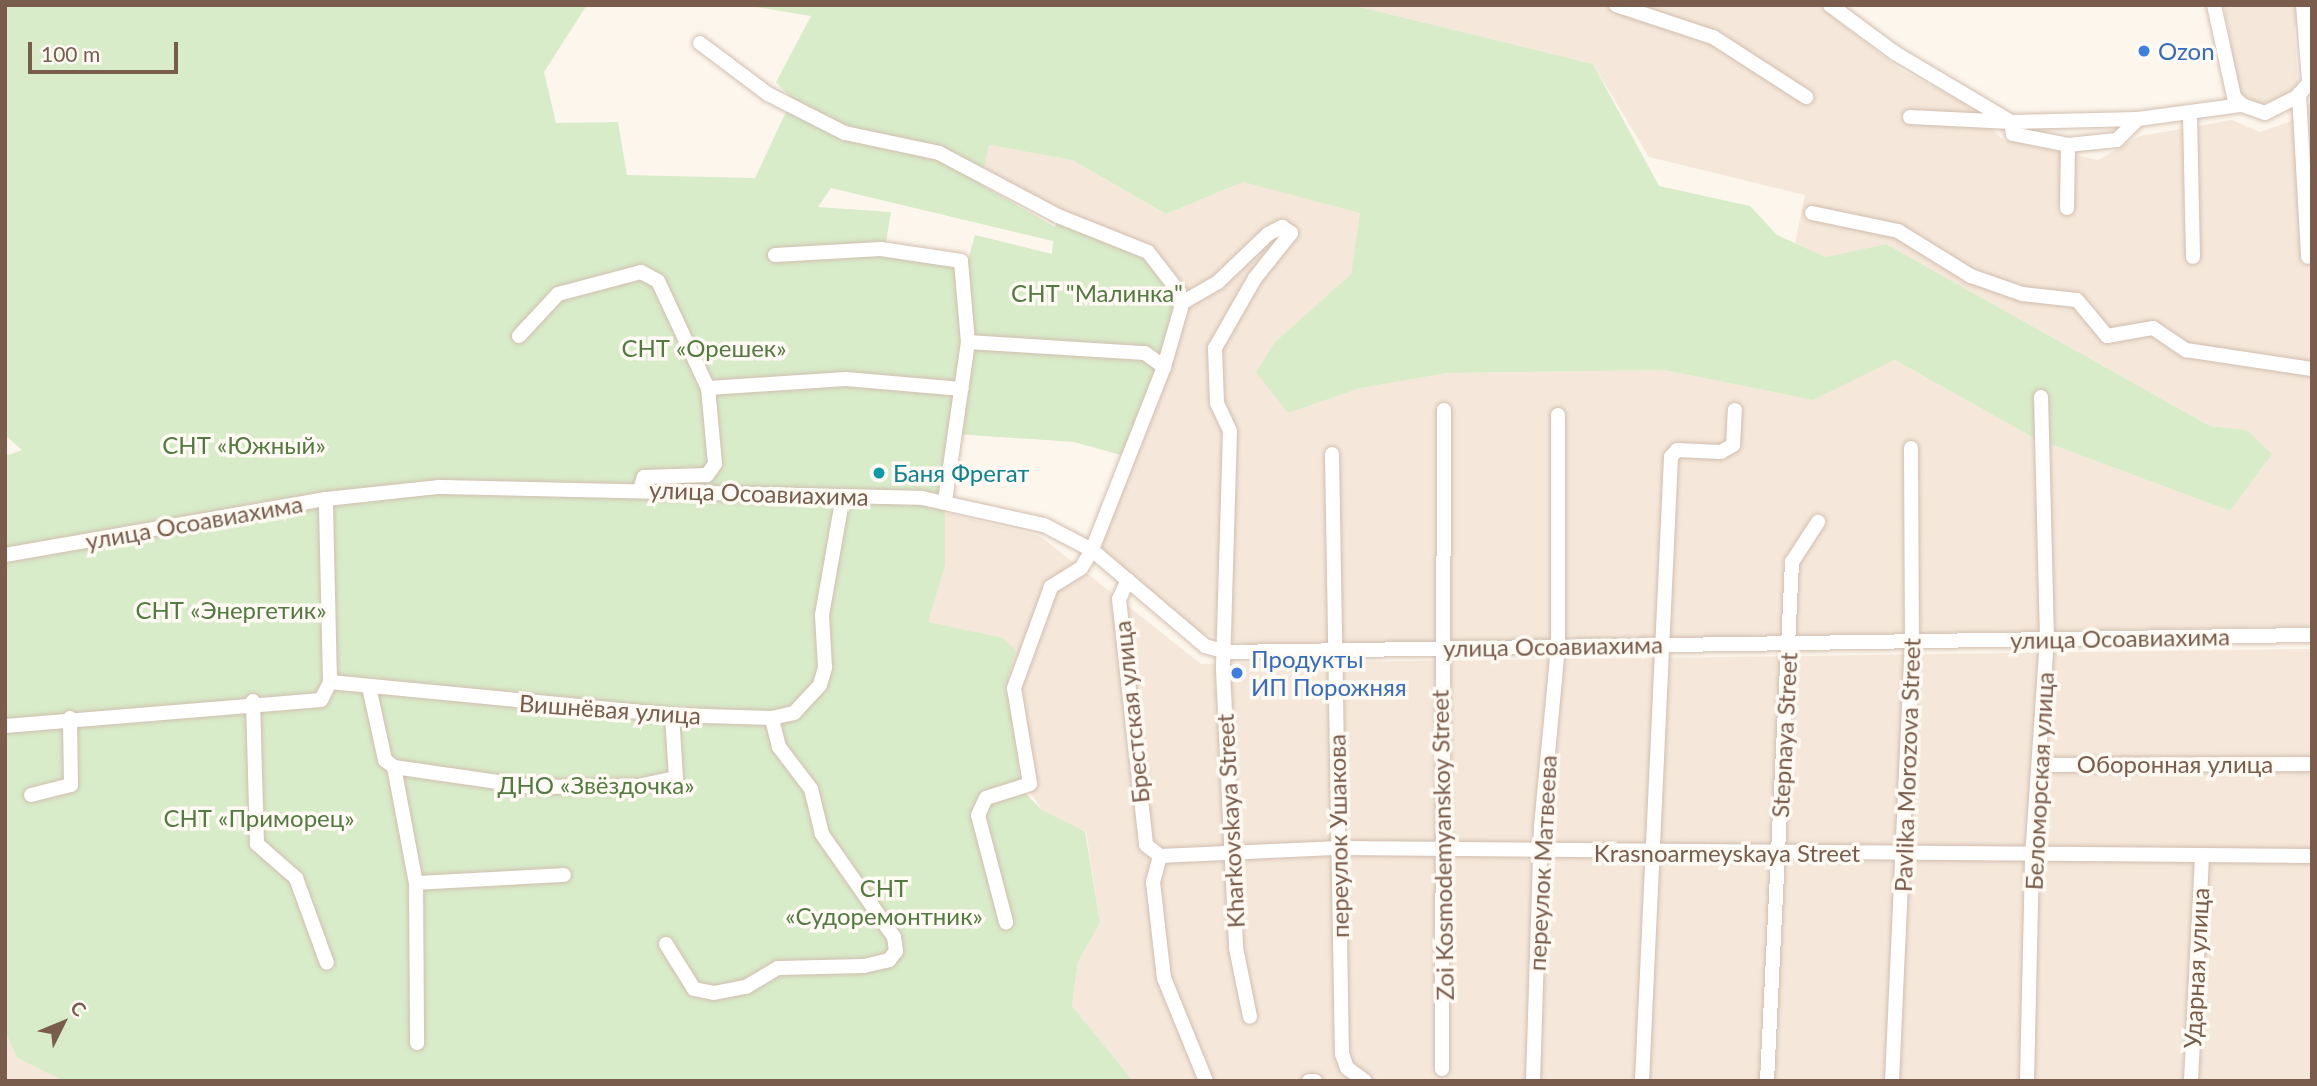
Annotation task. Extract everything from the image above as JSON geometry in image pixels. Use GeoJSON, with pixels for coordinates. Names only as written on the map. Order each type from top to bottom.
{"type":"FeatureCollection","features":[{"type":"Feature","properties":{"kind":"street"},"geometry":{"type":"LineString","coordinates":[[1616,5],[1664,10],[1713,37],[1806,97]]}},
{"type":"Feature","properties":{"kind":"street"},"geometry":{"type":"LineString","coordinates":[[1830,5],[1895,54],[2011,122]]}},
{"type":"Feature","properties":{"kind":"street"},"geometry":{"type":"LineString","coordinates":[[2214,5],[2234,97],[2242,105],[2265,113],[2299,94],[2310,80],[2309,34],[2303,5]]}},
{"type":"Feature","properties":{"kind":"street"},"geometry":{"type":"LineString","coordinates":[[700,43],[768,94],[845,133],[939,153],[1058,216],[1147,252],[1163,265],[1180,304],[1164,367],[1091,550],[1081,568],[1051,587],[1014,688],[1030,784],[986,797],[978,815],[1006,922]]}},
{"type":"Feature","properties":{"kind":"street"},"geometry":{"type":"LineString","coordinates":[[2299,94],[2308,257]]}},
{"type":"Feature","properties":{"kind":"street"},"geometry":{"type":"LineString","coordinates":[[1910,117],[2011,122],[2138,120],[2242,105]]}},
{"type":"Feature","properties":{"kind":"street"},"geometry":{"type":"LineString","coordinates":[[2190,114],[2193,257]]}},
{"type":"Feature","properties":{"kind":"street"},"geometry":{"type":"LineString","coordinates":[[2011,122],[2013,134],[2068,145],[2117,140],[2138,120]]}},
{"type":"Feature","properties":{"kind":"street"},"geometry":{"type":"LineString","coordinates":[[2067,208],[2068,145]]}},
{"type":"Feature","properties":{"kind":"street"},"geometry":{"type":"LineString","coordinates":[[1812,214],[1898,231],[1971,276],[2022,294],[2077,300],[2107,336],[2153,328],[2186,350],[2312,369]]}},
{"type":"Feature","properties":{"kind":"street","name":"Kharkovskaya Street"},"geometry":{"type":"LineString","coordinates":[[1180,304],[1218,282],[1268,234],[1282,227],[1291,233],[1255,278],[1215,348],[1217,403],[1230,430],[1226,652],[1235,851],[1236,948],[1250,1017]]}},
{"type":"Feature","properties":{"kind":"street"},"geometry":{"type":"LineString","coordinates":[[775,255],[881,250],[948,255],[966,269],[968,342],[944,502]]}},
{"type":"Feature","properties":{"kind":"street"},"geometry":{"type":"LineString","coordinates":[[519,336],[558,294],[650,275],[708,388],[715,464],[707,475],[645,477],[640,489]]}},
{"type":"Feature","properties":{"kind":"street"},"geometry":{"type":"LineString","coordinates":[[968,342],[1144,353],[1164,367]]}},
{"type":"Feature","properties":{"kind":"street"},"geometry":{"type":"LineString","coordinates":[[708,388],[846,379],[962,389]]}},
{"type":"Feature","properties":{"kind":"street","name":"Беломорская улица"},"geometry":{"type":"LineString","coordinates":[[2027,1081],[2032,858],[2047,640],[2041,397]]}},
{"type":"Feature","properties":{"kind":"street","name":"Zoi Kosmodemyanskoy Street"},"geometry":{"type":"LineString","coordinates":[[1442,1069],[1445,850],[1439,647],[1444,410]]}},
{"type":"Feature","properties":{"kind":"street"},"geometry":{"type":"LineString","coordinates":[[1642,1081],[1652,852],[1667,645],[1671,457],[1677,450],[1721,452],[1732,445],[1735,410]]}},
{"type":"Feature","properties":{"kind":"street","name":"переулок Матвеева"},"geometry":{"type":"LineString","coordinates":[[1532,1081],[1541,852],[1558,646],[1558,415]]}},
{"type":"Feature","properties":{"kind":"street","name":"Pavlika Morozova Street"},"geometry":{"type":"LineString","coordinates":[[1892,1081],[1906,855],[1912,641],[1911,448]]}},
{"type":"Feature","properties":{"kind":"street","name":"переулок Ушакова"},"geometry":{"type":"LineString","coordinates":[[1332,454],[1333,649],[1342,1054],[1347,1068],[1365,1081]]}},
{"type":"Feature","properties":{"kind":"street","name":"улица Осоавиахима"},"geometry":{"type":"LineString","coordinates":[[5,555],[326,499],[439,487],[640,489],[843,496],[944,502],[1044,524],[1091,550],[1205,646],[1226,652],[1789,641],[2312,635]]}},
{"type":"Feature","properties":{"kind":"street","name":"Вишнёвая улица"},"geometry":{"type":"LineString","coordinates":[[330,682],[672,715],[772,719],[803,706],[825,667],[822,615],[843,496]]}},
{"type":"Feature","properties":{"kind":"street"},"geometry":{"type":"LineString","coordinates":[[5,726],[253,701],[321,700],[330,682],[326,499]]}},
{"type":"Feature","properties":{"kind":"street","name":"Stepnaya Street"},"geometry":{"type":"LineString","coordinates":[[1767,1081],[1792,562],[1818,522]]}},
{"type":"Feature","properties":{"kind":"street","name":"Брестская улица"},"geometry":{"type":"LineString","coordinates":[[1128,580],[1119,599],[1146,845],[1160,856]]}},
{"type":"Feature","properties":{"kind":"street"},"geometry":{"type":"LineString","coordinates":[[369,687],[385,760],[394,767],[573,789],[676,778],[672,715]]}},
{"type":"Feature","properties":{"kind":"street"},"geometry":{"type":"LineString","coordinates":[[253,701],[257,844],[296,878],[327,964]]}},
{"type":"Feature","properties":{"kind":"street"},"geometry":{"type":"LineString","coordinates":[[31,795],[71,785],[70,718]]}},
{"type":"Feature","properties":{"kind":"street"},"geometry":{"type":"LineString","coordinates":[[666,944],[694,989],[714,993],[746,987],[778,968],[864,966],[889,960],[895,951],[894,937],[822,834],[811,789],[779,747],[772,719]]}},
{"type":"Feature","properties":{"kind":"street","name":"Оборонная улица"},"geometry":{"type":"LineString","coordinates":[[2039,765],[2312,764]]}},
{"type":"Feature","properties":{"kind":"street"},"geometry":{"type":"LineString","coordinates":[[394,767],[416,883],[416,1043]]}},
{"type":"Feature","properties":{"kind":"street","name":"Krasnoarmeyskaya Street"},"geometry":{"type":"LineString","coordinates":[[1160,856],[1339,848],[1541,852],[1777,850],[2032,858],[2312,856]]}},
{"type":"Feature","properties":{"kind":"street","name":"Ударная улица"},"geometry":{"type":"LineString","coordinates":[[2190,1081],[2202,855]]}},
{"type":"Feature","properties":{"kind":"street"},"geometry":{"type":"LineString","coordinates":[[1160,856],[1153,882],[1164,978],[1206,1081]]}},
{"type":"Feature","properties":{"kind":"street"},"geometry":{"type":"LineString","coordinates":[[416,883],[564,875]]}},
{"type":"Feature","properties":{"kind":"street"},"geometry":{"type":"LineString","coordinates":[[1308,1081],[1315,1081]]}},
{"type":"Feature","properties":{"kind":"shaded area"},"geometry":{"type":"Polygon","coordinates":[[[1352,5],[1817,5],[1901,70],[1963,102],[2002,139],[2098,160],[2140,136],[2232,120],[2260,132],[2289,122],[2312,101],[2312,626],[1253,646],[1194,631],[1098,546],[1162,390],[1056,209],[980,184],[988,145],[1072,160],[1166,214],[1243,182],[1361,213],[1351,274],[1275,342],[1288,413],[1361,388],[1448,373],[1664,370],[1813,400],[1895,360],[2034,438],[2230,511],[2246,430],[2210,426],[1886,244],[1826,257],[1795,243],[1805,195],[1649,157],[1593,64],[1352,5]]]}},
{"type":"Feature","properties":{"kind":"shaded area"},"geometry":{"type":"Polygon","coordinates":[[[2224,5],[2312,5],[2312,30],[2294,25],[2298,84],[2288,96],[2257,105],[2239,92],[2224,5]]]}},
{"type":"Feature","properties":{"kind":"shaded area"},"geometry":{"type":"Polygon","coordinates":[[[945,513],[1040,536],[1201,664],[2312,649],[2312,1081],[1133,1081],[1072,1006],[1078,962],[1100,923],[1086,831],[1042,810],[1020,777],[1008,677],[1016,651],[927,622],[945,566],[945,513]]]}},
{"type":"Feature","properties":{"kind":"shaded area"},"geometry":{"type":"Polygon","coordinates":[[[5,1031],[17,1058],[64,1081],[5,1081],[5,1031]]]}},
{"type":"Feature","properties":{"kind":"green space"},"geometry":{"type":"Polygon","coordinates":[[[5,5],[587,5],[544,72],[556,123],[618,122],[627,175],[755,178],[792,99],[776,82],[811,16],[744,5],[1352,5],[1593,64],[1659,186],[1750,206],[1777,235],[1826,257],[1886,244],[2210,426],[2246,430],[2272,454],[2230,511],[2034,438],[1895,360],[1813,400],[1664,370],[1448,373],[1361,388],[1288,413],[1256,372],[1275,342],[1351,274],[1360,213],[1243,182],[1166,214],[1072,160],[989,145],[980,184],[1055,227],[1058,216],[1148,252],[1181,308],[1128,457],[1074,442],[955,434],[945,502],[945,566],[928,622],[1003,638],[1016,651],[1008,677],[1021,789],[1042,810],[1085,831],[1100,923],[1078,962],[1072,1006],[1133,1081],[64,1081],[17,1058],[5,1031],[5,456],[22,450],[5,435],[5,5]],[[831,188],[818,207],[891,212],[885,249],[962,261],[968,260],[975,235],[1052,254],[1053,241],[831,188]]]}},
{"type":"Feature","properties":{"kind":"place","name":"Ozon"},"geometry":{"type":"Point","coordinates":[2144,51]}},
{"type":"Feature","properties":{"kind":"place","name":"Баня Фрегат"},"geometry":{"type":"Point","coordinates":[879,473]}},
{"type":"Feature","properties":{"kind":"place","name":"Продукты ИП Порожняя"},"geometry":{"type":"Point","coordinates":[1237,673]}},
{"type":"Feature","properties":{"kind":"park label","name":"СНТ \"Малинка\""},"geometry":{"type":"Point","coordinates":[1097,293]}},
{"type":"Feature","properties":{"kind":"park label","name":"СНТ «Орешек»"},"geometry":{"type":"Point","coordinates":[704,348]}},
{"type":"Feature","properties":{"kind":"park label","name":"СНТ «Южный»"},"geometry":{"type":"Point","coordinates":[244,445]}},
{"type":"Feature","properties":{"kind":"park label","name":"СНТ «Энергетик»"},"geometry":{"type":"Point","coordinates":[231,610]}},
{"type":"Feature","properties":{"kind":"park label","name":"ДНО «Звёздочка»"},"geometry":{"type":"Point","coordinates":[596,785]}},
{"type":"Feature","properties":{"kind":"park label","name":"СНТ «Приморец»"},"geometry":{"type":"Point","coordinates":[259,818]}},
{"type":"Feature","properties":{"kind":"park label","name":"СНТ «Судоремонтник»"},"geometry":{"type":"Point","coordinates":[884,902]}}]}
